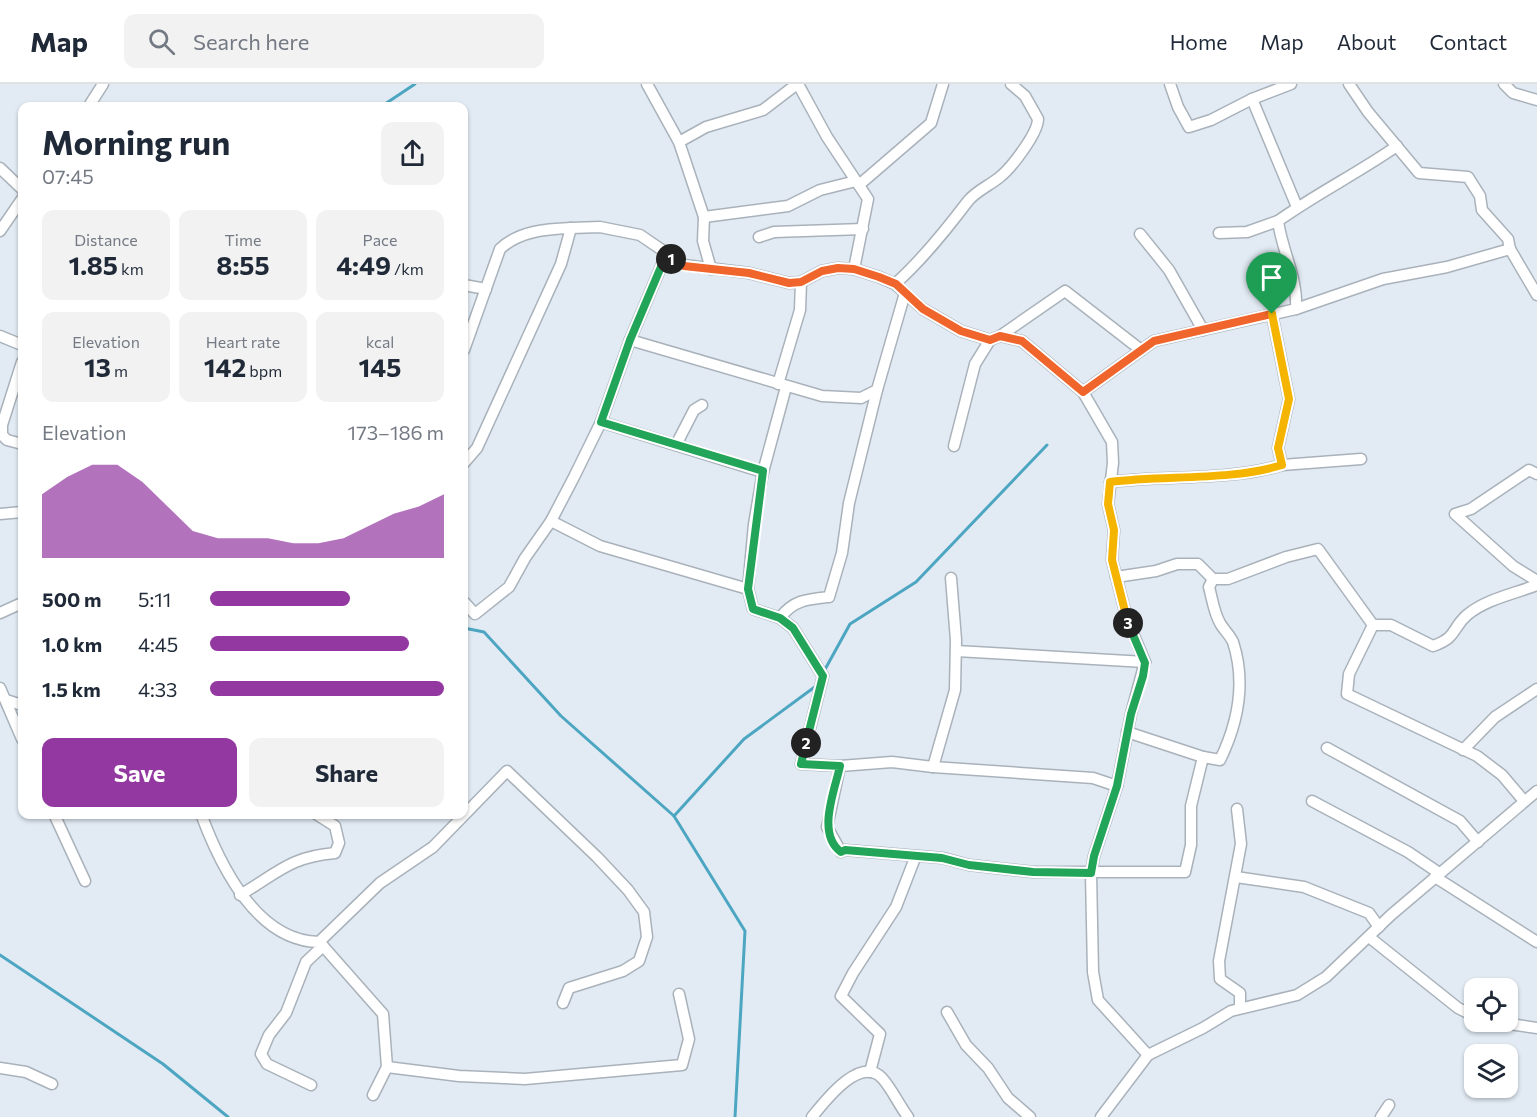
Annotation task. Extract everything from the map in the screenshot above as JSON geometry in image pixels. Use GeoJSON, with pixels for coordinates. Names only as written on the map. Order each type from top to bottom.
{"type":"FeatureCollection","features":[{"type":"Feature","properties":{"kind":"street"},"geometry":{"type":"LineString","coordinates":[[92,102],[104,84]]}},
{"type":"Feature","properties":{"kind":"street"},"geometry":{"type":"LineString","coordinates":[[647,84],[679,142],[704,217],[704,241],[711,269]]}},
{"type":"Feature","properties":{"kind":"street"},"geometry":{"type":"LineString","coordinates":[[679,142],[706,127],[763,110],[797,84],[827,137],[868,199],[854,269]]}},
{"type":"Feature","properties":{"kind":"street"},"geometry":{"type":"LineString","coordinates":[[704,217],[788,206],[820,190],[857,183],[932,123],[944,84]]}},
{"type":"Feature","properties":{"kind":"street"},"geometry":{"type":"LineString","coordinates":[[896,284],[914,267],[969,200],[1002,176],[1033,134],[1038,119],[1025,96],[1011,84]]}},
{"type":"Feature","properties":{"kind":"street"},"geometry":{"type":"LineString","coordinates":[[1170,84],[1178,107],[1189,127],[1211,120],[1252,99],[1292,84]]}},
{"type":"Feature","properties":{"kind":"street"},"geometry":{"type":"LineString","coordinates":[[1349,84],[1368,112],[1419,173],[1468,177],[1480,196],[1482,210],[1508,239],[1510,249],[1537,295]]}},
{"type":"Feature","properties":{"kind":"street"},"geometry":{"type":"LineString","coordinates":[[1504,84],[1512,93],[1537,100]]}},
{"type":"Feature","properties":{"kind":"street"},"geometry":{"type":"LineString","coordinates":[[1252,99],[1297,207]]}},
{"type":"Feature","properties":{"kind":"street"},"geometry":{"type":"LineString","coordinates":[[1219,233],[1247,232],[1278,221],[1314,196],[1345,181],[1397,146]]}},
{"type":"Feature","properties":{"kind":"street"},"geometry":{"type":"LineString","coordinates":[[0,168],[18,185]]}},
{"type":"Feature","properties":{"kind":"street"},"geometry":{"type":"LineString","coordinates":[[0,231],[18,205]]}},
{"type":"Feature","properties":{"kind":"street"},"geometry":{"type":"LineString","coordinates":[[1278,221],[1280,237],[1297,289],[1296,309]]}},
{"type":"Feature","properties":{"kind":"street"},"geometry":{"type":"LineString","coordinates":[[468,339],[500,249],[511,239],[546,229],[600,227],[640,235],[684,266],[749,273],[789,283],[801,282],[822,271],[838,268],[854,269],[896,284],[923,309],[961,331],[1022,341],[1083,392],[1112,442],[1113,463],[1108,504],[1114,530],[1112,560],[1132,633],[1145,663],[1127,732],[1117,786],[1094,856],[1091,873],[1093,972],[1098,1000],[1148,1055]]}},
{"type":"Feature","properties":{"kind":"street"},"geometry":{"type":"LineString","coordinates":[[468,458],[477,448],[555,278],[571,228]]}},
{"type":"Feature","properties":{"kind":"street"},"geometry":{"type":"LineString","coordinates":[[759,237],[774,232],[863,229]]}},
{"type":"Feature","properties":{"kind":"street"},"geometry":{"type":"LineString","coordinates":[[1140,234],[1169,270],[1203,330]]}},
{"type":"Feature","properties":{"kind":"street"},"geometry":{"type":"LineString","coordinates":[[1083,392],[1154,341],[1296,309],[1383,279],[1447,267],[1510,249]]}},
{"type":"Feature","properties":{"kind":"street"},"geometry":{"type":"LineString","coordinates":[[468,606],[475,614],[509,587],[525,558],[551,521],[601,422],[630,340],[666,255]]}},
{"type":"Feature","properties":{"kind":"street"},"geometry":{"type":"LineString","coordinates":[[801,282],[800,310],[763,471],[748,589],[753,609],[780,618],[793,628],[823,676],[801,764],[840,766],[892,762],[1093,778],[1117,786]]}},
{"type":"Feature","properties":{"kind":"street"},"geometry":{"type":"LineString","coordinates":[[468,286],[486,289]]}},
{"type":"Feature","properties":{"kind":"street"},"geometry":{"type":"LineString","coordinates":[[954,446],[975,364],[995,338],[1065,291],[1141,350]]}},
{"type":"Feature","properties":{"kind":"street"},"geometry":{"type":"LineString","coordinates":[[780,618],[786,610],[802,599],[829,597],[842,553],[854,483],[877,390],[905,293]]}},
{"type":"Feature","properties":{"kind":"street"},"geometry":{"type":"LineString","coordinates":[[1272,314],[1289,399],[1278,448],[1282,465]]}},
{"type":"Feature","properties":{"kind":"street"},"geometry":{"type":"LineString","coordinates":[[0,336],[18,343]]}},
{"type":"Feature","properties":{"kind":"street"},"geometry":{"type":"LineString","coordinates":[[630,340],[822,396],[861,398],[877,390]]}},
{"type":"Feature","properties":{"kind":"street"},"geometry":{"type":"LineString","coordinates":[[18,375],[2,435],[7,440],[18,443]]}},
{"type":"Feature","properties":{"kind":"street"},"geometry":{"type":"LineString","coordinates":[[677,443],[694,410],[702,405]]}},
{"type":"Feature","properties":{"kind":"street"},"geometry":{"type":"LineString","coordinates":[[601,422],[677,443],[763,471]]}},
{"type":"Feature","properties":{"kind":"street"},"geometry":{"type":"LineString","coordinates":[[1110,482],[1155,476],[1205,477],[1282,465],[1361,459]]}},
{"type":"Feature","properties":{"kind":"street"},"geometry":{"type":"LineString","coordinates":[[1537,474],[1529,470],[1471,509],[1455,514],[1513,566],[1537,583]]}},
{"type":"Feature","properties":{"kind":"street"},"geometry":{"type":"LineString","coordinates":[[0,514],[18,512]]}},
{"type":"Feature","properties":{"kind":"street"},"geometry":{"type":"LineString","coordinates":[[551,521],[600,546],[748,589]]}},
{"type":"Feature","properties":{"kind":"street"},"geometry":{"type":"LineString","coordinates":[[1116,577],[1156,571],[1178,564],[1198,564],[1213,579],[1228,579],[1286,557],[1318,549],[1373,625]]}},
{"type":"Feature","properties":{"kind":"street"},"geometry":{"type":"LineString","coordinates":[[933,767],[954,690],[956,651],[951,578]]}},
{"type":"Feature","properties":{"kind":"street"},"geometry":{"type":"LineString","coordinates":[[1127,732],[1203,757],[1220,760],[1230,739],[1239,703],[1238,668],[1232,640],[1219,621],[1209,587],[1213,579]]}},
{"type":"Feature","properties":{"kind":"street"},"geometry":{"type":"LineString","coordinates":[[1373,625],[1391,625],[1433,646],[1450,640],[1466,616],[1491,601],[1537,583]]}},
{"type":"Feature","properties":{"kind":"street"},"geometry":{"type":"LineString","coordinates":[[0,613],[18,605]]}},
{"type":"Feature","properties":{"kind":"street"},"geometry":{"type":"LineString","coordinates":[[1373,625],[1349,674],[1347,694],[1463,750],[1502,775],[1524,801]]}},
{"type":"Feature","properties":{"kind":"street"},"geometry":{"type":"LineString","coordinates":[[956,651],[1145,663]]}},
{"type":"Feature","properties":{"kind":"street"},"geometry":{"type":"LineString","coordinates":[[0,688],[18,729]]}},
{"type":"Feature","properties":{"kind":"street"},"geometry":{"type":"LineString","coordinates":[[1463,750],[1495,717],[1537,689]]}},
{"type":"Feature","properties":{"kind":"street"},"geometry":{"type":"LineString","coordinates":[[6,700],[18,704]]}},
{"type":"Feature","properties":{"kind":"street"},"geometry":{"type":"LineString","coordinates":[[1327,748],[1460,821],[1478,842]]}},
{"type":"Feature","properties":{"kind":"street"},"geometry":{"type":"LineString","coordinates":[[840,766],[827,827],[838,850],[915,858],[942,858],[969,865],[1033,872],[1091,873],[1123,870],[1166,873],[1185,872],[1191,845],[1191,806],[1203,757]]}},
{"type":"Feature","properties":{"kind":"street"},"geometry":{"type":"LineString","coordinates":[[468,811],[507,771],[597,858],[628,890],[644,912],[647,937],[639,962],[623,971],[569,988],[563,1004]]}},
{"type":"Feature","properties":{"kind":"street"},"geometry":{"type":"LineString","coordinates":[[1101,1117],[1148,1055],[1240,1008],[1276,1002],[1311,987],[1437,875],[1537,791]]}},
{"type":"Feature","properties":{"kind":"street"},"geometry":{"type":"LineString","coordinates":[[1312,801],[1408,852],[1437,875],[1537,942]]}},
{"type":"Feature","properties":{"kind":"street"},"geometry":{"type":"LineString","coordinates":[[1237,809],[1240,844],[1236,877],[1219,961],[1220,979],[1240,993],[1240,1008]]}},
{"type":"Feature","properties":{"kind":"street"},"geometry":{"type":"LineString","coordinates":[[56,819],[85,881]]}},
{"type":"Feature","properties":{"kind":"street"},"geometry":{"type":"LineString","coordinates":[[203,819],[240,895],[264,919],[304,942],[321,944],[383,1014],[387,1067],[373,1095]]}},
{"type":"Feature","properties":{"kind":"street"},"geometry":{"type":"LineString","coordinates":[[240,895],[284,865],[309,855],[335,852],[339,843],[335,826],[324,819]]}},
{"type":"Feature","properties":{"kind":"street"},"geometry":{"type":"LineString","coordinates":[[311,1085],[267,1064],[261,1054],[269,1035],[286,1013],[306,962],[380,883],[433,847],[460,819]]}},
{"type":"Feature","properties":{"kind":"street"},"geometry":{"type":"LineString","coordinates":[[870,1072],[880,1034],[841,996],[853,973],[896,907],[915,858]]}},
{"type":"Feature","properties":{"kind":"street"},"geometry":{"type":"LineString","coordinates":[[1236,877],[1304,887],[1369,913],[1379,927]]}},
{"type":"Feature","properties":{"kind":"street"},"geometry":{"type":"LineString","coordinates":[[1369,937],[1464,1010]]}},
{"type":"Feature","properties":{"kind":"street"},"geometry":{"type":"LineString","coordinates":[[387,1067],[459,1076],[525,1078],[682,1065],[689,1039],[679,994]]}},
{"type":"Feature","properties":{"kind":"street"},"geometry":{"type":"LineString","coordinates":[[947,1012],[966,1045],[988,1068],[1008,1098],[1030,1117]]}},
{"type":"Feature","properties":{"kind":"street"},"geometry":{"type":"LineString","coordinates":[[1518,1025],[1537,1028]]}},
{"type":"Feature","properties":{"kind":"street"},"geometry":{"type":"LineString","coordinates":[[0,1068],[26,1072],[52,1084]]}},
{"type":"Feature","properties":{"kind":"street"},"geometry":{"type":"LineString","coordinates":[[812,1117],[832,1093],[860,1072],[870,1072],[882,1077],[908,1117]]}},
{"type":"Feature","properties":{"kind":"street"},"geometry":{"type":"LineString","coordinates":[[1381,1117],[1389,1105]]}},
{"type":"Feature","properties":{"kind":"waterway"},"geometry":{"type":"LineString","coordinates":[[388,102],[415,84]]}},
{"type":"Feature","properties":{"kind":"waterway"},"geometry":{"type":"LineString","coordinates":[[823,673],[850,624],[916,582],[1047,445]]}},
{"type":"Feature","properties":{"kind":"waterway"},"geometry":{"type":"LineString","coordinates":[[468,629],[484,632],[561,716],[674,816],[745,931],[735,1117]]}},
{"type":"Feature","properties":{"kind":"waterway"},"geometry":{"type":"LineString","coordinates":[[674,816],[744,739],[816,686]]}},
{"type":"Feature","properties":{"kind":"waterway"},"geometry":{"type":"LineString","coordinates":[[0,955],[163,1064],[228,1117]]}},
{"type":"Feature","properties":{"kind":"route"},"geometry":{"type":"LineString","coordinates":[[666,255],[684,266],[749,273],[789,283],[801,282],[822,271],[838,268],[854,269],[879,277],[896,284],[923,309],[972,336],[990,340],[1000,336],[1022,341],[1083,392],[1154,341],[1272,314],[1289,399],[1278,448],[1282,465],[1269,469],[1205,477],[1155,476],[1110,482],[1108,504],[1114,530],[1112,560],[1127,619],[1145,663],[1138,696],[1131,714],[1117,786],[1094,856],[1091,873],[1033,872],[969,865],[942,858],[915,858],[838,850],[827,827],[840,766],[801,764],[823,676],[793,628],[780,618],[753,609],[748,589],[754,550],[754,524],[763,471],[677,443],[625,431],[601,422],[630,340],[666,255]]}}]}
